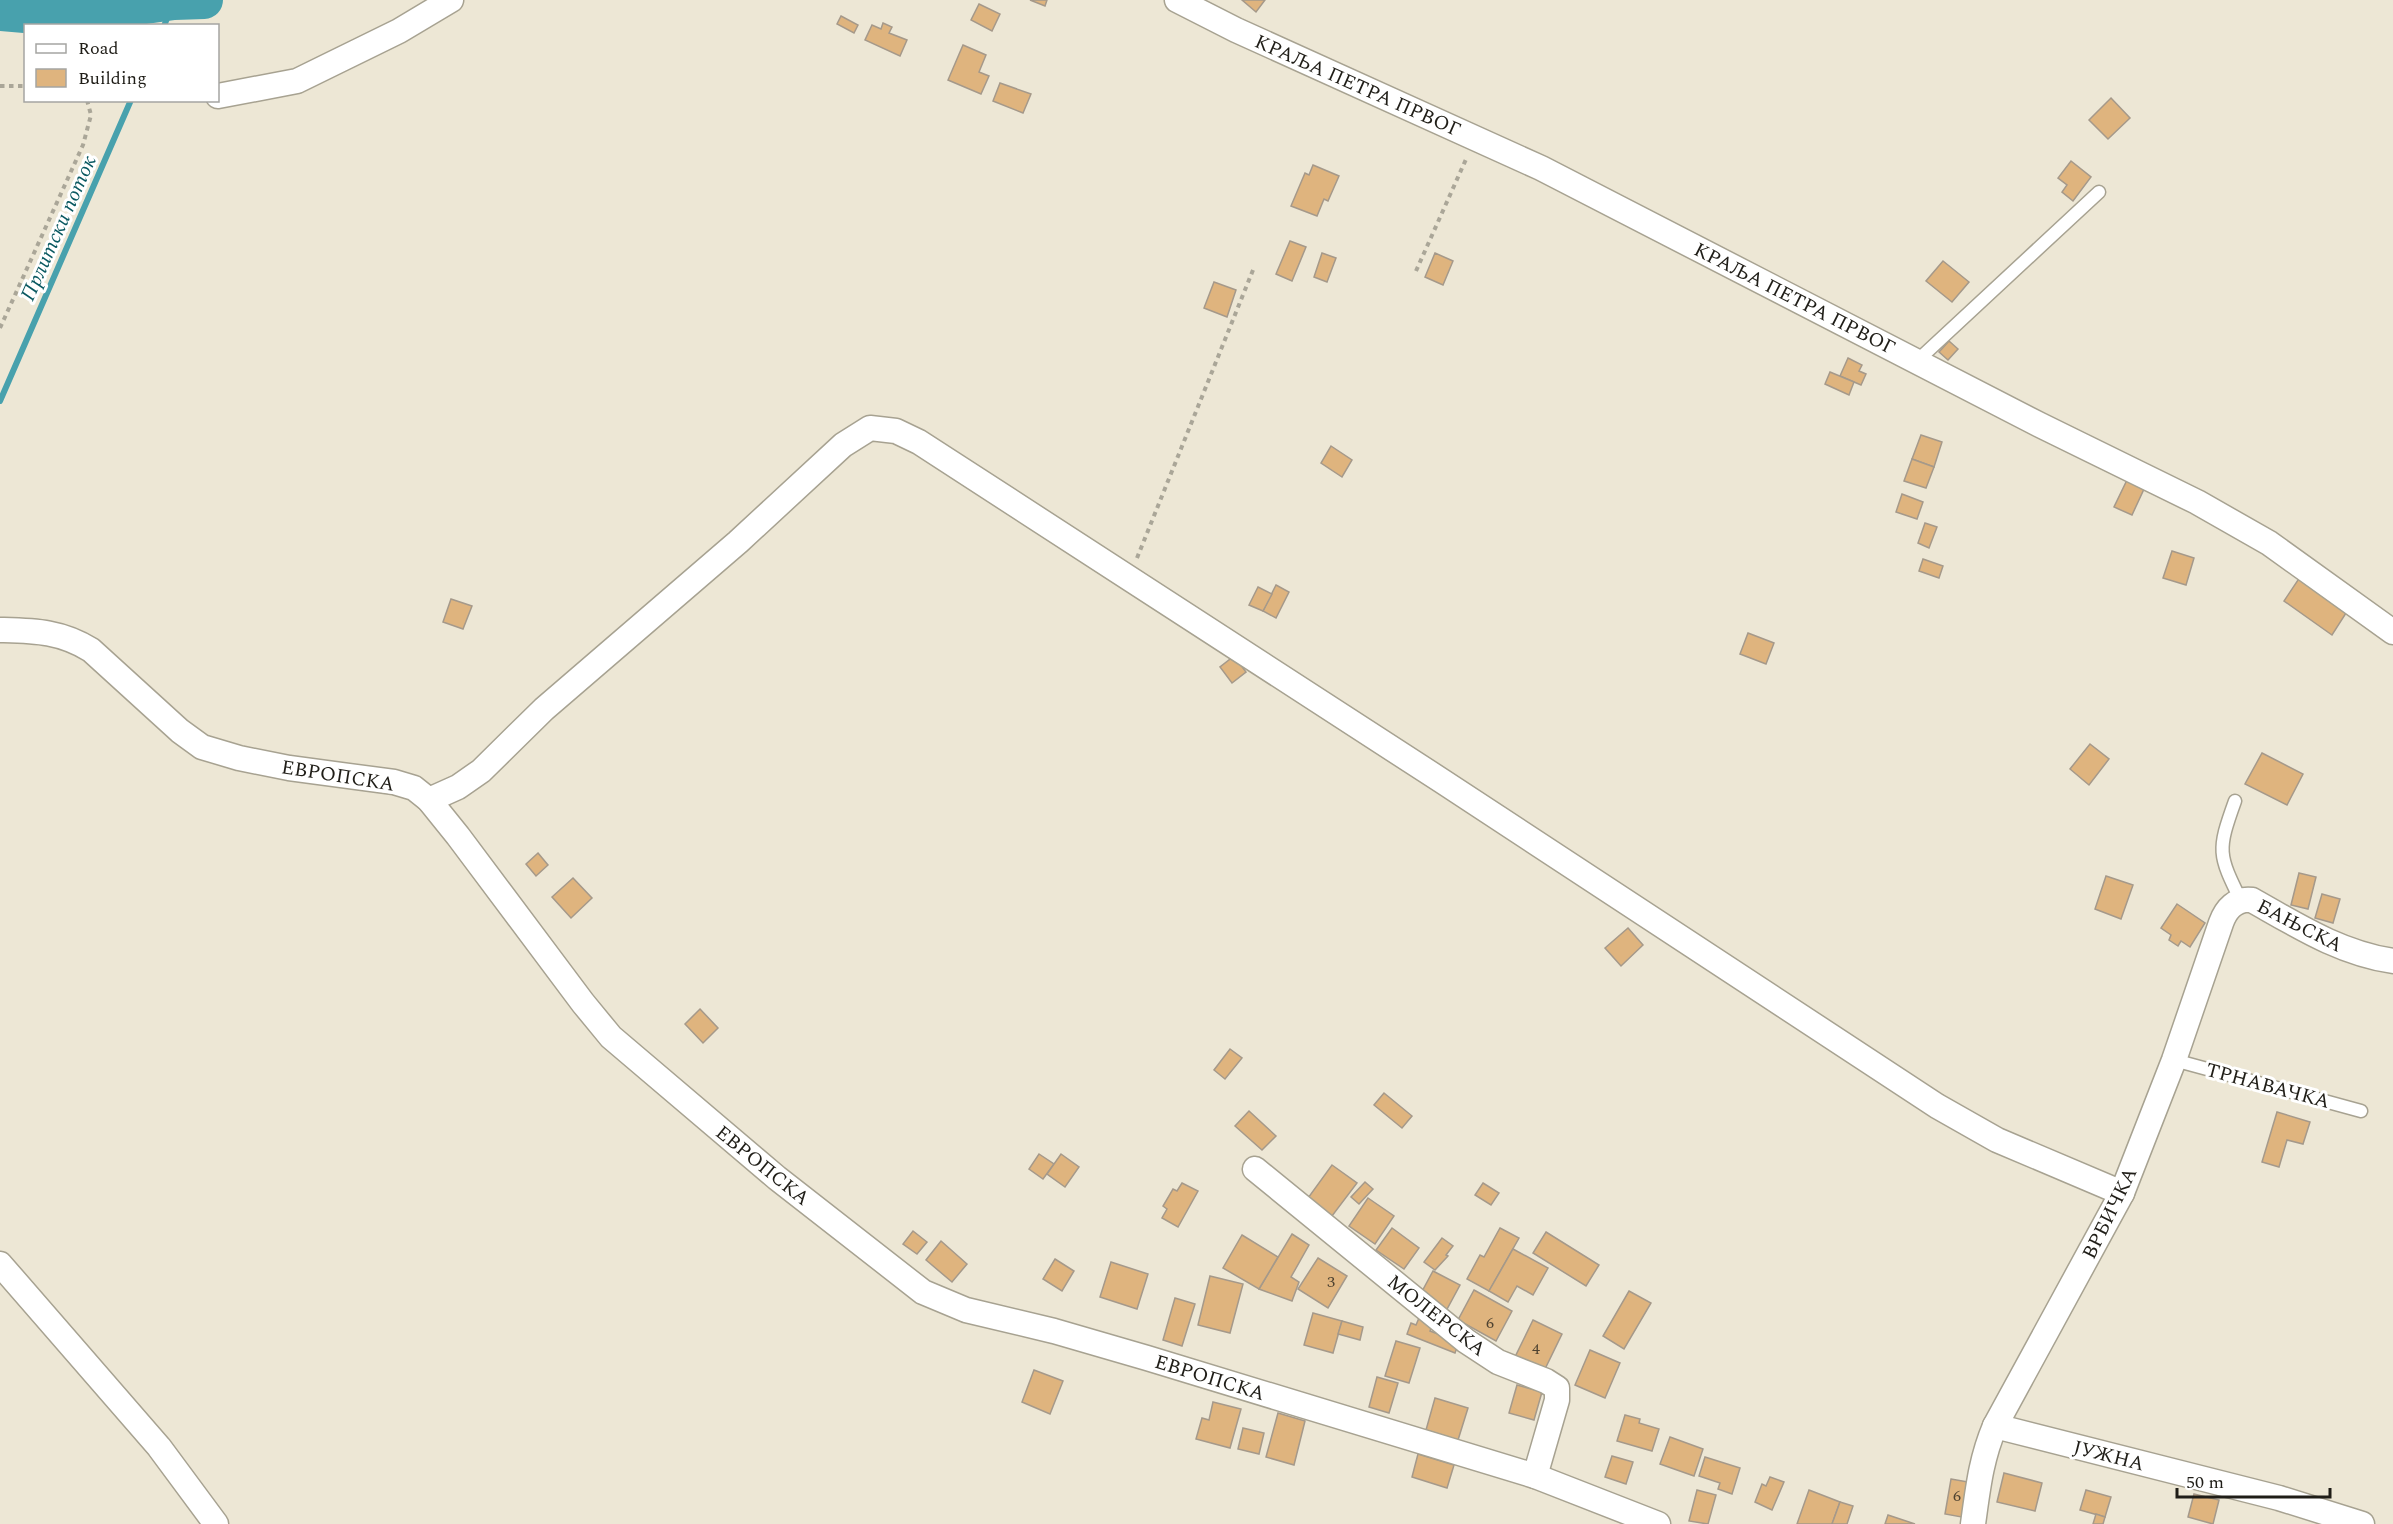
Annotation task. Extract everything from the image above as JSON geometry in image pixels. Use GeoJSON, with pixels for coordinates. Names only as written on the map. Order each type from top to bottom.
{"type":"FeatureCollection","features":[{"type":"Feature","properties":{"kind":"street"},"geometry":{"type":"LineString","coordinates":[[219,96],[297,81],[399,31],[451,0]]}},
{"type":"Feature","properties":{"kind":"street","name":"КРАЉА ПЕТРА ПРВОГ"},"geometry":{"type":"LineString","coordinates":[[1177,0],[1236,30],[1541,168],[2247,529],[2393,632]]}},
{"type":"Feature","properties":{"kind":"street"},"geometry":{"type":"LineString","coordinates":[[429,800],[458,787],[481,771],[544,709],[738,542],[843,445],[870,428],[896,431],[918,442],[1129,578],[1678,934],[1937,1106],[1996,1140],[2122,1194]]}},
{"type":"Feature","properties":{"kind":"street","name":"ЕВРОПСКА"},"geometry":{"type":"LineString","coordinates":[[0,630],[45,631],[75,640],[91,650],[180,731],[201,747],[239,758],[290,768],[394,782],[414,788],[429,800],[458,836],[611,1037],[777,1178],[923,1292],[966,1310],[1054,1331],[1147,1358],[1535,1476],[1658,1524]]}},
{"type":"Feature","properties":{"kind":"street","name":"БАЊСКА"},"geometry":{"type":"LineString","coordinates":[[2241,901],[2252,900],[2322,940],[2354,952],[2393,961]]}},
{"type":"Feature","properties":{"kind":"street","name":"ВРБИЧКА"},"geometry":{"type":"LineString","coordinates":[[1973,1524],[1981,1465],[1995,1426],[2122,1194],[2174,1060],[2224,915],[2234,904],[2241,901]]}},
{"type":"Feature","properties":{"kind":"street","name":"МОЛЕРСКА"},"geometry":{"type":"LineString","coordinates":[[1255,1169],[1466,1341],[1498,1362],[1546,1381],[1557,1388],[1557,1400],[1535,1476]]}},
{"type":"Feature","properties":{"kind":"street"},"geometry":{"type":"LineString","coordinates":[[0,1264],[159,1447],[216,1524]]}},
{"type":"Feature","properties":{"kind":"street","name":"ЈУЖНА"},"geometry":{"type":"LineString","coordinates":[[1995,1426],[2279,1498],[2362,1524]]}},
{"type":"Feature","properties":{"kind":"lane"},"geometry":{"type":"LineString","coordinates":[[1917,361],[2100,192]]}},
{"type":"Feature","properties":{"kind":"lane"},"geometry":{"type":"LineString","coordinates":[[2235,801],[2221,846],[2222,859],[2241,901]]}},
{"type":"Feature","properties":{"kind":"lane","name":"ТРНАВАЧКА"},"geometry":{"type":"LineString","coordinates":[[2174,1060],[2361,1111]]}},
{"type":"Feature","properties":{"kind":"path"},"geometry":{"type":"LineString","coordinates":[[0,86],[24,86]]}},
{"type":"Feature","properties":{"kind":"path"},"geometry":{"type":"LineString","coordinates":[[0,328],[82,145],[91,115],[88,102]]}},
{"type":"Feature","properties":{"kind":"path"},"geometry":{"type":"LineString","coordinates":[[1416,271],[1476,138]]}},
{"type":"Feature","properties":{"kind":"path"},"geometry":{"type":"LineString","coordinates":[[1129,578],[1253,270]]}},
{"type":"Feature","properties":{"kind":"building"},"geometry":{"type":"Polygon","coordinates":[[[1030,0],[1047,0],[1045,6],[1030,0]]]}},
{"type":"Feature","properties":{"kind":"building"},"geometry":{"type":"Polygon","coordinates":[[[1242,0],[1265,0],[1256,12],[1242,0]]]}},
{"type":"Feature","properties":{"kind":"building"},"geometry":{"type":"Polygon","coordinates":[[[979,4],[1000,14],[992,31],[971,20],[979,4]]]}},
{"type":"Feature","properties":{"kind":"building"},"geometry":{"type":"Polygon","coordinates":[[[841,16],[858,25],[854,33],[837,24],[841,16]]]}},
{"type":"Feature","properties":{"kind":"building"},"geometry":{"type":"Polygon","coordinates":[[[883,23],[892,27],[889,33],[907,40],[900,56],[865,40],[872,25],[881,29],[883,23]]]}},
{"type":"Feature","properties":{"kind":"building"},"geometry":{"type":"Polygon","coordinates":[[[963,45],[986,55],[979,72],[989,76],[981,94],[948,80],[963,45]]]}},
{"type":"Feature","properties":{"kind":"building"},"geometry":{"type":"Polygon","coordinates":[[[1000,83],[1031,94],[1023,113],[993,101],[1000,83]]]}},
{"type":"Feature","properties":{"kind":"building"},"geometry":{"type":"Polygon","coordinates":[[[2111,98],[2130,118],[2108,139],[2089,120],[2111,98]]]}},
{"type":"Feature","properties":{"kind":"building"},"geometry":{"type":"Polygon","coordinates":[[[2071,161],[2091,177],[2073,201],[2062,192],[2067,185],[2058,178],[2071,161]]]}},
{"type":"Feature","properties":{"kind":"building"},"geometry":{"type":"Polygon","coordinates":[[[1313,165],[1339,176],[1328,201],[1324,199],[1317,216],[1291,206],[1305,173],[1309,175],[1313,165]]]}},
{"type":"Feature","properties":{"kind":"building"},"geometry":{"type":"Polygon","coordinates":[[[1290,241],[1306,247],[1292,281],[1276,274],[1290,241]]]}},
{"type":"Feature","properties":{"kind":"building"},"geometry":{"type":"Polygon","coordinates":[[[1322,253],[1336,258],[1327,282],[1314,277],[1322,253]]]}},
{"type":"Feature","properties":{"kind":"building"},"geometry":{"type":"Polygon","coordinates":[[[1435,253],[1453,261],[1443,285],[1425,277],[1435,253]]]}},
{"type":"Feature","properties":{"kind":"building"},"geometry":{"type":"Polygon","coordinates":[[[1943,261],[1969,282],[1952,302],[1926,281],[1943,261]]]}},
{"type":"Feature","properties":{"kind":"building"},"geometry":{"type":"Polygon","coordinates":[[[1214,282],[1236,290],[1227,317],[1204,308],[1214,282]]]}},
{"type":"Feature","properties":{"kind":"building"},"geometry":{"type":"Polygon","coordinates":[[[1949,341],[1958,349],[1948,360],[1939,352],[1949,341]]]}},
{"type":"Feature","properties":{"kind":"building"},"geometry":{"type":"Polygon","coordinates":[[[1848,358],[1862,365],[1859,371],[1866,374],[1861,385],[1840,376],[1848,358]]]}},
{"type":"Feature","properties":{"kind":"building"},"geometry":{"type":"Polygon","coordinates":[[[1830,372],[1854,382],[1849,395],[1825,384],[1830,372]]]}},
{"type":"Feature","properties":{"kind":"building"},"geometry":{"type":"Polygon","coordinates":[[[1921,435],[1942,442],[1934,467],[1912,459],[1921,435]]]}},
{"type":"Feature","properties":{"kind":"building"},"geometry":{"type":"Polygon","coordinates":[[[1331,446],[1352,460],[1342,477],[1321,463],[1331,446]]]}},
{"type":"Feature","properties":{"kind":"building"},"geometry":{"type":"Polygon","coordinates":[[[1912,459],[1934,467],[1926,488],[1904,481],[1912,459]]]}},
{"type":"Feature","properties":{"kind":"building"},"geometry":{"type":"Polygon","coordinates":[[[2127,480],[2144,489],[2132,515],[2114,507],[2127,480]]]}},
{"type":"Feature","properties":{"kind":"building"},"geometry":{"type":"Polygon","coordinates":[[[1902,494],[1923,502],[1917,519],[1896,512],[1902,494]]]}},
{"type":"Feature","properties":{"kind":"building"},"geometry":{"type":"Polygon","coordinates":[[[1925,523],[1937,527],[1929,548],[1918,543],[1925,523]]]}},
{"type":"Feature","properties":{"kind":"building"},"geometry":{"type":"Polygon","coordinates":[[[2172,551],[2194,558],[2186,585],[2163,578],[2172,551]]]}},
{"type":"Feature","properties":{"kind":"building"},"geometry":{"type":"Polygon","coordinates":[[[1923,559],[1943,566],[1939,578],[1919,571],[1923,559]]]}},
{"type":"Feature","properties":{"kind":"building"},"geometry":{"type":"Polygon","coordinates":[[[2300,577],[2348,610],[2332,635],[2284,601],[2300,577]]]}},
{"type":"Feature","properties":{"kind":"building"},"geometry":{"type":"Polygon","coordinates":[[[1276,585],[1289,592],[1276,618],[1263,611],[1276,585]]]}},
{"type":"Feature","properties":{"kind":"building"},"geometry":{"type":"Polygon","coordinates":[[[1258,587],[1272,594],[1263,611],[1249,605],[1258,587]]]}},
{"type":"Feature","properties":{"kind":"building"},"geometry":{"type":"Polygon","coordinates":[[[451,599],[472,606],[463,629],[443,622],[451,599]]]}},
{"type":"Feature","properties":{"kind":"building"},"geometry":{"type":"Polygon","coordinates":[[[1748,633],[1774,643],[1766,664],[1740,654],[1748,633]]]}},
{"type":"Feature","properties":{"kind":"building"},"geometry":{"type":"Polygon","coordinates":[[[1234,656],[1246,672],[1232,683],[1220,667],[1234,656]]]}},
{"type":"Feature","properties":{"kind":"building"},"geometry":{"type":"Polygon","coordinates":[[[2090,744],[2109,759],[2089,785],[2070,769],[2090,744]]]}},
{"type":"Feature","properties":{"kind":"building"},"geometry":{"type":"Polygon","coordinates":[[[2262,753],[2303,774],[2287,805],[2245,784],[2262,753]]]}},
{"type":"Feature","properties":{"kind":"building"},"geometry":{"type":"Polygon","coordinates":[[[538,853],[548,865],[536,876],[526,864],[538,853]]]}},
{"type":"Feature","properties":{"kind":"building"},"geometry":{"type":"Polygon","coordinates":[[[2299,873],[2316,877],[2308,909],[2291,905],[2299,873]]]}},
{"type":"Feature","properties":{"kind":"building"},"geometry":{"type":"Polygon","coordinates":[[[2106,876],[2133,885],[2121,919],[2095,909],[2106,876]]]}},
{"type":"Feature","properties":{"kind":"building"},"geometry":{"type":"Polygon","coordinates":[[[573,878],[592,898],[571,918],[552,897],[573,878]]]}},
{"type":"Feature","properties":{"kind":"building"},"geometry":{"type":"Polygon","coordinates":[[[2322,894],[2340,899],[2333,923],[2315,918],[2322,894]]]}},
{"type":"Feature","properties":{"kind":"building"},"geometry":{"type":"Polygon","coordinates":[[[2177,904],[2205,923],[2190,947],[2181,941],[2178,946],[2169,940],[2171,935],[2161,928],[2177,904]]]}},
{"type":"Feature","properties":{"kind":"building"},"geometry":{"type":"Polygon","coordinates":[[[1628,928],[1643,945],[1621,966],[1605,948],[1628,928]]]}},
{"type":"Feature","properties":{"kind":"building"},"geometry":{"type":"Polygon","coordinates":[[[700,1009],[718,1028],[703,1043],[685,1024],[700,1009]]]}},
{"type":"Feature","properties":{"kind":"building"},"geometry":{"type":"Polygon","coordinates":[[[1230,1049],[1242,1058],[1225,1079],[1214,1070],[1230,1049]]]}},
{"type":"Feature","properties":{"kind":"building"},"geometry":{"type":"Polygon","coordinates":[[[1384,1093],[1412,1116],[1402,1128],[1374,1105],[1384,1093]]]}},
{"type":"Feature","properties":{"kind":"building"},"geometry":{"type":"Polygon","coordinates":[[[1249,1111],[1276,1136],[1262,1150],[1235,1126],[1249,1111]]]}},
{"type":"Feature","properties":{"kind":"building"},"geometry":{"type":"Polygon","coordinates":[[[2277,1112],[2310,1122],[2303,1144],[2287,1140],[2279,1167],[2262,1162],[2277,1112]]]}},
{"type":"Feature","properties":{"kind":"building"},"geometry":{"type":"Polygon","coordinates":[[[1039,1154],[1054,1164],[1043,1179],[1029,1169],[1039,1154]]]}},
{"type":"Feature","properties":{"kind":"building"},"geometry":{"type":"Polygon","coordinates":[[[1061,1154],[1079,1167],[1065,1187],[1047,1174],[1061,1154]]]}},
{"type":"Feature","properties":{"kind":"building"},"geometry":{"type":"Polygon","coordinates":[[[1332,1165],[1357,1183],[1332,1216],[1308,1198],[1332,1165]]]}},
{"type":"Feature","properties":{"kind":"building"},"geometry":{"type":"Polygon","coordinates":[[[1365,1182],[1373,1189],[1359,1204],[1351,1197],[1365,1182]]]}},
{"type":"Feature","properties":{"kind":"building"},"geometry":{"type":"Polygon","coordinates":[[[1182,1183],[1198,1191],[1178,1227],[1162,1218],[1167,1209],[1163,1206],[1173,1189],[1177,1191],[1182,1183]]]}},
{"type":"Feature","properties":{"kind":"building"},"geometry":{"type":"Polygon","coordinates":[[[1483,1183],[1499,1193],[1491,1205],[1475,1195],[1483,1183]]]}},
{"type":"Feature","properties":{"kind":"building"},"geometry":{"type":"Polygon","coordinates":[[[1368,1198],[1394,1216],[1375,1244],[1349,1226],[1368,1198]]]}},
{"type":"Feature","properties":{"kind":"building"},"geometry":{"type":"Polygon","coordinates":[[[1392,1228],[1419,1248],[1404,1269],[1376,1250],[1392,1228]]]}},
{"type":"Feature","properties":{"kind":"building"},"geometry":{"type":"Polygon","coordinates":[[[1500,1228],[1519,1238],[1489,1291],[1467,1279],[1480,1255],[1484,1257],[1500,1228]]]}},
{"type":"Feature","properties":{"kind":"building"},"geometry":{"type":"Polygon","coordinates":[[[913,1231],[927,1242],[917,1254],[903,1244],[913,1231]]]}},
{"type":"Feature","properties":{"kind":"building"},"geometry":{"type":"Polygon","coordinates":[[[1546,1232],[1599,1265],[1586,1286],[1533,1253],[1546,1232]]]}},
{"type":"Feature","properties":{"kind":"building"},"geometry":{"type":"Polygon","coordinates":[[[1292,1234],[1309,1245],[1291,1277],[1299,1282],[1292,1301],[1259,1289],[1292,1234]]]}},
{"type":"Feature","properties":{"kind":"building"},"geometry":{"type":"Polygon","coordinates":[[[1242,1235],[1278,1257],[1259,1289],[1223,1268],[1242,1235]]]}},
{"type":"Feature","properties":{"kind":"building"},"geometry":{"type":"Polygon","coordinates":[[[1442,1238],[1453,1246],[1446,1255],[1448,1256],[1435,1270],[1424,1262],[1442,1238]]]}},
{"type":"Feature","properties":{"kind":"building"},"geometry":{"type":"Polygon","coordinates":[[[941,1241],[967,1264],[952,1282],[926,1260],[941,1241]]]}},
{"type":"Feature","properties":{"kind":"building"},"geometry":{"type":"Polygon","coordinates":[[[1513,1249],[1548,1268],[1533,1295],[1517,1286],[1508,1302],[1489,1291],[1513,1249]]]}},
{"type":"Feature","properties":{"kind":"building"},"geometry":{"type":"Polygon","coordinates":[[[1318,1258],[1347,1276],[1328,1308],[1298,1289],[1318,1258]]]}},
{"type":"Feature","properties":{"kind":"building"},"geometry":{"type":"Polygon","coordinates":[[[1055,1259],[1074,1271],[1062,1291],[1043,1279],[1055,1259]]]}},
{"type":"Feature","properties":{"kind":"building"},"geometry":{"type":"Polygon","coordinates":[[[1111,1262],[1148,1274],[1137,1309],[1100,1297],[1111,1262]]]}},
{"type":"Feature","properties":{"kind":"building"},"geometry":{"type":"Polygon","coordinates":[[[1433,1271],[1460,1285],[1446,1311],[1419,1297],[1433,1271]]]}},
{"type":"Feature","properties":{"kind":"building"},"geometry":{"type":"Polygon","coordinates":[[[1210,1276],[1243,1284],[1230,1333],[1198,1325],[1210,1276]]]}},
{"type":"Feature","properties":{"kind":"building"},"geometry":{"type":"Polygon","coordinates":[[[1474,1290],[1512,1311],[1496,1341],[1458,1320],[1474,1290]]]}},
{"type":"Feature","properties":{"kind":"building"},"geometry":{"type":"Polygon","coordinates":[[[1629,1291],[1651,1303],[1624,1349],[1603,1336],[1629,1291]]]}},
{"type":"Feature","properties":{"kind":"building"},"geometry":{"type":"Polygon","coordinates":[[[1175,1298],[1195,1304],[1182,1346],[1163,1340],[1175,1298]]]}},
{"type":"Feature","properties":{"kind":"building"},"geometry":{"type":"Polygon","coordinates":[[[1313,1313],[1342,1321],[1333,1353],[1304,1345],[1313,1313]]]}},
{"type":"Feature","properties":{"kind":"building"},"geometry":{"type":"Polygon","coordinates":[[[1419,1318],[1433,1323],[1430,1331],[1459,1342],[1455,1353],[1407,1334],[1411,1323],[1416,1325],[1419,1318]]]}},
{"type":"Feature","properties":{"kind":"building"},"geometry":{"type":"Polygon","coordinates":[[[1533,1320],[1562,1334],[1544,1371],[1515,1357],[1533,1320]]]}},
{"type":"Feature","properties":{"kind":"building"},"geometry":{"type":"Polygon","coordinates":[[[1342,1321],[1363,1327],[1360,1340],[1338,1334],[1342,1321]]]}},
{"type":"Feature","properties":{"kind":"building"},"geometry":{"type":"Polygon","coordinates":[[[1396,1341],[1420,1348],[1409,1383],[1385,1376],[1396,1341]]]}},
{"type":"Feature","properties":{"kind":"building"},"geometry":{"type":"Polygon","coordinates":[[[1590,1350],[1620,1363],[1605,1398],[1575,1385],[1590,1350]]]}},
{"type":"Feature","properties":{"kind":"building"},"geometry":{"type":"Polygon","coordinates":[[[1034,1370],[1063,1381],[1050,1414],[1022,1402],[1034,1370]]]}},
{"type":"Feature","properties":{"kind":"building"},"geometry":{"type":"Polygon","coordinates":[[[1377,1377],[1398,1383],[1389,1413],[1369,1407],[1377,1377]]]}},
{"type":"Feature","properties":{"kind":"building"},"geometry":{"type":"Polygon","coordinates":[[[1517,1385],[1542,1392],[1534,1420],[1509,1413],[1517,1385]]]}},
{"type":"Feature","properties":{"kind":"building"},"geometry":{"type":"Polygon","coordinates":[[[1435,1398],[1468,1408],[1458,1440],[1426,1430],[1435,1398]]]}},
{"type":"Feature","properties":{"kind":"building"},"geometry":{"type":"Polygon","coordinates":[[[1213,1402],[1241,1409],[1230,1448],[1196,1439],[1202,1418],[1209,1420],[1213,1402]]]}},
{"type":"Feature","properties":{"kind":"building"},"geometry":{"type":"Polygon","coordinates":[[[1278,1413],[1305,1421],[1294,1465],[1266,1457],[1278,1413]]]}},
{"type":"Feature","properties":{"kind":"building"},"geometry":{"type":"Polygon","coordinates":[[[1625,1415],[1640,1419],[1639,1423],[1659,1429],[1652,1451],[1617,1441],[1625,1415]]]}},
{"type":"Feature","properties":{"kind":"building"},"geometry":{"type":"Polygon","coordinates":[[[1243,1428],[1264,1433],[1259,1454],[1238,1449],[1243,1428]]]}},
{"type":"Feature","properties":{"kind":"building"},"geometry":{"type":"Polygon","coordinates":[[[1670,1437],[1703,1449],[1694,1476],[1660,1464],[1670,1437]]]}},
{"type":"Feature","properties":{"kind":"building"},"geometry":{"type":"Polygon","coordinates":[[[1418,1454],[1454,1465],[1447,1488],[1412,1477],[1418,1454]]]}},
{"type":"Feature","properties":{"kind":"building"},"geometry":{"type":"Polygon","coordinates":[[[1612,1456],[1633,1462],[1626,1484],[1605,1477],[1612,1456]]]}},
{"type":"Feature","properties":{"kind":"building"},"geometry":{"type":"Polygon","coordinates":[[[1705,1457],[1740,1468],[1732,1494],[1718,1489],[1720,1483],[1699,1476],[1705,1457]]]}},
{"type":"Feature","properties":{"kind":"building"},"geometry":{"type":"Polygon","coordinates":[[[2004,1473],[2042,1483],[2035,1511],[1997,1502],[2004,1473]]]}},
{"type":"Feature","properties":{"kind":"building"},"geometry":{"type":"Polygon","coordinates":[[[1770,1477],[1784,1482],[1772,1510],[1755,1502],[1762,1484],[1766,1486],[1770,1477]]]}},
{"type":"Feature","properties":{"kind":"building"},"geometry":{"type":"Polygon","coordinates":[[[1951,1479],[1974,1483],[1967,1518],[1945,1514],[1951,1479]]]}},
{"type":"Feature","properties":{"kind":"building"},"geometry":{"type":"Polygon","coordinates":[[[1697,1490],[1716,1495],[1708,1524],[1689,1521],[1697,1490]]]}},
{"type":"Feature","properties":{"kind":"building"},"geometry":{"type":"Polygon","coordinates":[[[1809,1490],[1840,1502],[1832,1524],[1797,1524],[1809,1490]]]}},
{"type":"Feature","properties":{"kind":"building"},"geometry":{"type":"Polygon","coordinates":[[[2086,1490],[2111,1497],[2105,1517],[2080,1510],[2086,1490]]]}},
{"type":"Feature","properties":{"kind":"building"},"geometry":{"type":"Polygon","coordinates":[[[2194,1494],[2219,1500],[2213,1524],[2188,1517],[2194,1494]]]}},
{"type":"Feature","properties":{"kind":"building"},"geometry":{"type":"Polygon","coordinates":[[[1840,1502],[1853,1506],[1847,1524],[1832,1524],[1840,1502]]]}},
{"type":"Feature","properties":{"kind":"building"},"geometry":{"type":"Polygon","coordinates":[[[2096,1514],[2105,1517],[2103,1524],[2093,1524],[2096,1514]]]}},
{"type":"Feature","properties":{"kind":"building"},"geometry":{"type":"Polygon","coordinates":[[[1888,1515],[1915,1524],[1885,1524],[1888,1515]]]}},
{"type":"Feature","properties":{"kind":"waterway"},"geometry":{"type":"LineString","coordinates":[[0,12],[60,17],[174,1],[204,0]]}},
{"type":"Feature","properties":{"kind":"waterway","name":"Прлитски поток"},"geometry":{"type":"LineString","coordinates":[[165,24],[174,1]]}},
{"type":"Feature","properties":{"kind":"waterway","name":"Прлитски поток"},"geometry":{"type":"LineString","coordinates":[[0,401],[130,102]]}}]}
